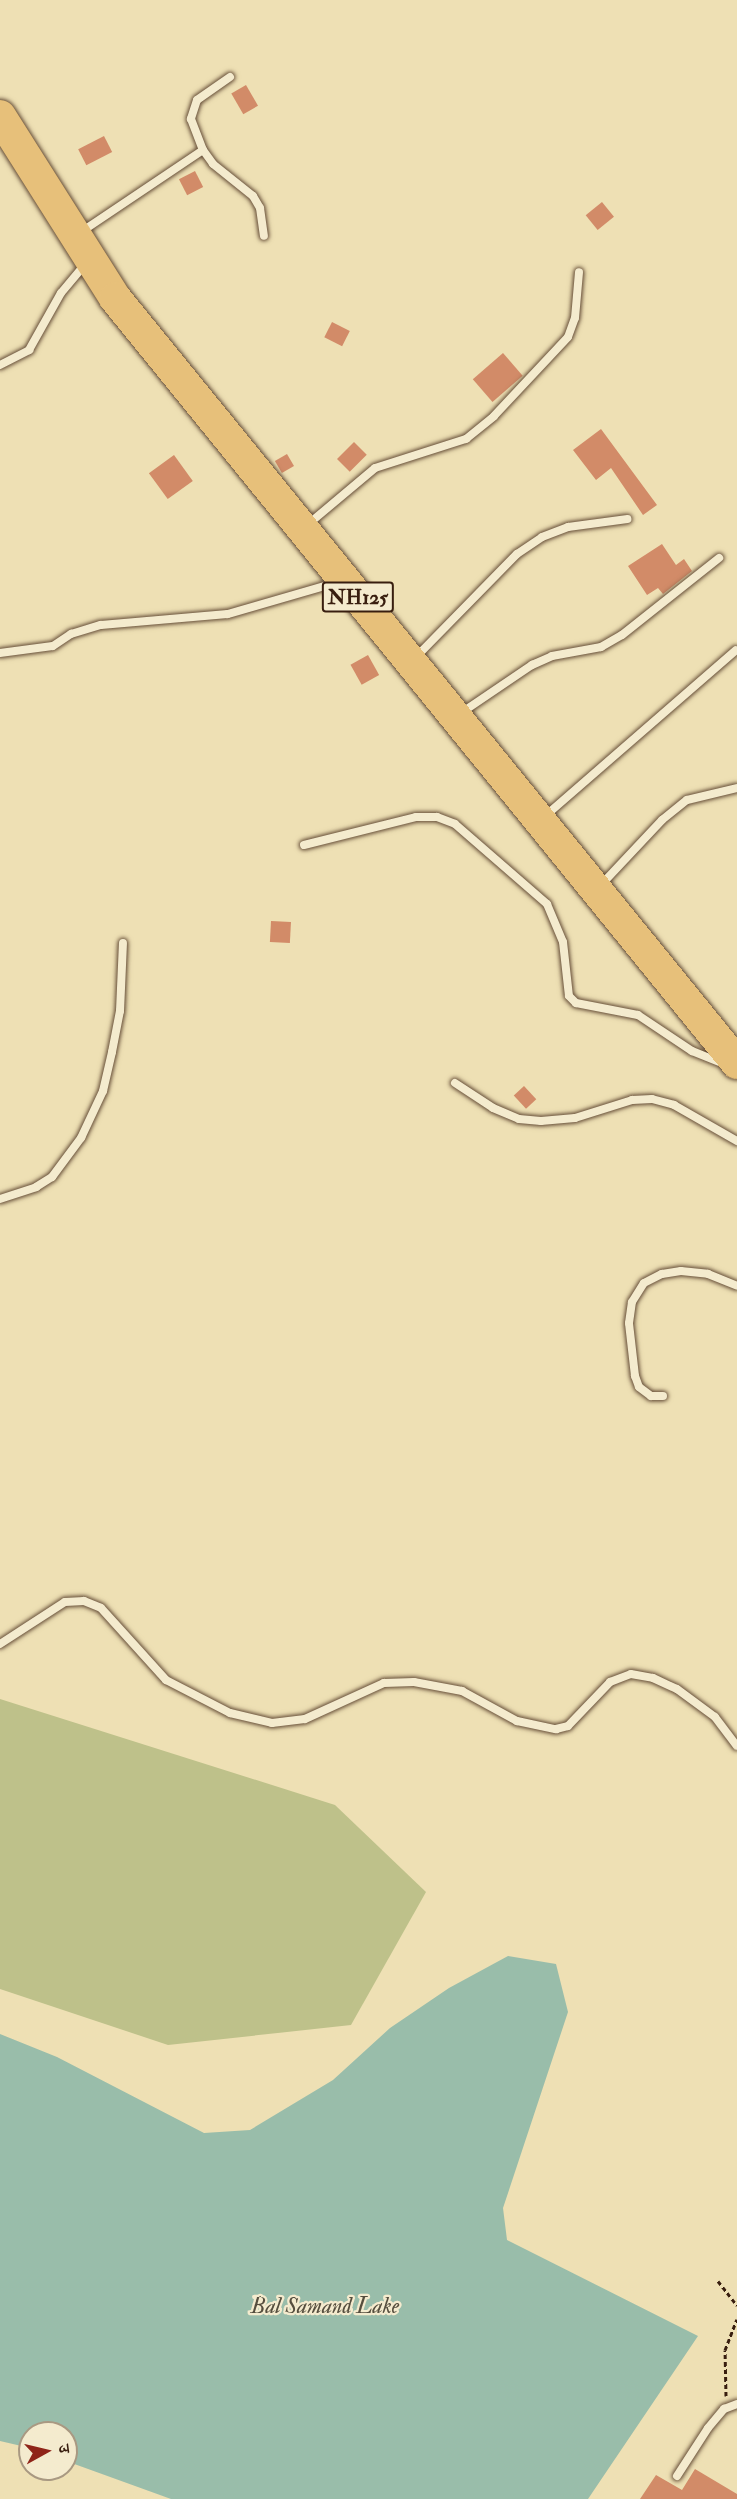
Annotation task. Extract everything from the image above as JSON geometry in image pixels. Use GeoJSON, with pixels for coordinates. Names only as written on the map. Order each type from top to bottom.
{"type":"FeatureCollection","features":[{"type":"Feature","properties":{"kind":"highway","name":"NH125"},"geometry":{"type":"LineString","coordinates":[[0,116],[116,298],[737,1063]]}},
{"type":"Feature","properties":{"kind":"lane"},"geometry":{"type":"LineString","coordinates":[[230,77],[193,107],[191,119],[202,150],[227,177],[253,196],[260,208],[264,236]]}},
{"type":"Feature","properties":{"kind":"lane"},"geometry":{"type":"LineString","coordinates":[[0,365],[29,350],[61,293],[83,247],[202,150]]}},
{"type":"Feature","properties":{"kind":"lane"},"geometry":{"type":"LineString","coordinates":[[303,528],[375,468],[466,438],[494,416],[568,337],[575,318],[579,272]]}},
{"type":"Feature","properties":{"kind":"lane"},"geometry":{"type":"LineString","coordinates":[[411,662],[517,554],[542,537],[568,527],[627,519]]}},
{"type":"Feature","properties":{"kind":"lane"},"geometry":{"type":"LineString","coordinates":[[455,717],[532,665],[552,656],[601,647],[622,635],[719,558]]}},
{"type":"Feature","properties":{"kind":"lane"},"geometry":{"type":"LineString","coordinates":[[0,653],[53,646],[70,634],[101,625],[228,614],[344,580]]}},
{"type":"Feature","properties":{"kind":"lane"},"geometry":{"type":"LineString","coordinates":[[539,821],[736,650]]}},
{"type":"Feature","properties":{"kind":"lane"},"geometry":{"type":"LineString","coordinates":[[596,891],[662,820],[687,801],[737,788]]}},
{"type":"Feature","properties":{"kind":"lane"},"geometry":{"type":"LineString","coordinates":[[304,845],[416,817],[455,824],[546,904],[563,942],[565,984],[576,1003],[638,1015],[692,1051],[737,1068]]}},
{"type":"Feature","properties":{"kind":"lane"},"geometry":{"type":"LineString","coordinates":[[0,1199],[36,1187],[51,1177],[81,1138],[103,1091],[112,1052],[120,1011],[123,943]]}},
{"type":"Feature","properties":{"kind":"lane"},"geometry":{"type":"LineString","coordinates":[[455,1083],[492,1108],[519,1119],[541,1121],[575,1118],[632,1100],[652,1099],[674,1105],[737,1140]]}},
{"type":"Feature","properties":{"kind":"lane"},"geometry":{"type":"LineString","coordinates":[[663,1396],[651,1396],[639,1387],[635,1376],[629,1323],[632,1302],[644,1283],[662,1274],[681,1271],[708,1274],[737,1286]]}},
{"type":"Feature","properties":{"kind":"lane"},"geometry":{"type":"LineString","coordinates":[[0,1644],[65,1602],[84,1601],[100,1608],[166,1680],[230,1713],[272,1723],[305,1719],[384,1683],[414,1682],[462,1691],[518,1721],[556,1729],[568,1726],[610,1682],[631,1674],[654,1678],[677,1689],[715,1717],[734,1737],[737,1746]]}},
{"type":"Feature","properties":{"kind":"lane"},"geometry":{"type":"LineString","coordinates":[[677,2476],[708,2428],[724,2409],[737,2404]]}},
{"type":"Feature","properties":{"kind":"path"},"geometry":{"type":"LineString","coordinates":[[718,2281],[737,2305]]}},
{"type":"Feature","properties":{"kind":"path"},"geometry":{"type":"LineString","coordinates":[[727,2386],[725,2350],[737,2319]]}},
{"type":"Feature","properties":{"kind":"green space"},"geometry":{"type":"Polygon","coordinates":[[[0,1699],[335,1805],[426,1892],[351,2025],[168,2045],[0,1989],[0,1699]]]}},
{"type":"Feature","properties":{"kind":"water","name":"Bal Samand Lake"},"geometry":{"type":"Polygon","coordinates":[[[508,1956],[556,1964],[568,2012],[503,2208],[507,2240],[698,2336],[588,2499],[171,2499],[78,2465],[78,2421],[18,2421],[18,2445],[0,2441],[0,2034],[57,2057],[204,2133],[250,2130],[333,2080],[390,2028],[449,1988],[508,1956]]]}},
{"type":"Feature","properties":{"kind":"building"},"geometry":{"type":"Polygon","coordinates":[[[246,85],[258,106],[243,114],[231,94],[246,85]]]}},
{"type":"Feature","properties":{"kind":"building"},"geometry":{"type":"Polygon","coordinates":[[[104,136],[112,152],[86,165],[78,149],[104,136]]]}},
{"type":"Feature","properties":{"kind":"building"},"geometry":{"type":"Polygon","coordinates":[[[195,171],[203,187],[187,195],[179,179],[195,171]]]}},
{"type":"Feature","properties":{"kind":"building"},"geometry":{"type":"Polygon","coordinates":[[[602,202],[614,217],[598,230],[586,215],[602,202]]]}},
{"type":"Feature","properties":{"kind":"building"},"geometry":{"type":"Polygon","coordinates":[[[332,322],[350,331],[342,346],[324,337],[332,322]]]}},
{"type":"Feature","properties":{"kind":"building"},"geometry":{"type":"Polygon","coordinates":[[[503,353],[523,376],[492,402],[473,379],[503,353]]]}},
{"type":"Feature","properties":{"kind":"building"},"geometry":{"type":"Polygon","coordinates":[[[601,429],[657,505],[643,515],[611,468],[596,480],[573,450],[601,429]]]}},
{"type":"Feature","properties":{"kind":"building"},"geometry":{"type":"Polygon","coordinates":[[[354,442],[367,455],[350,472],[337,459],[354,442]]]}},
{"type":"Feature","properties":{"kind":"building"},"geometry":{"type":"Polygon","coordinates":[[[287,454],[294,466],[282,473],[275,461],[287,454]]]}},
{"type":"Feature","properties":{"kind":"building"},"geometry":{"type":"Polygon","coordinates":[[[174,455],[193,481],[168,499],[149,473],[174,455]]]}},
{"type":"Feature","properties":{"kind":"building"},"geometry":{"type":"Polygon","coordinates":[[[662,544],[676,565],[684,559],[692,571],[663,594],[658,588],[647,595],[628,566],[662,544]]]}},
{"type":"Feature","properties":{"kind":"building"},"geometry":{"type":"Polygon","coordinates":[[[368,655],[379,675],[362,685],[351,665],[368,655]]]}},
{"type":"Feature","properties":{"kind":"building"},"geometry":{"type":"Polygon","coordinates":[[[271,921],[291,922],[290,943],[270,942],[271,921]]]}},
{"type":"Feature","properties":{"kind":"building"},"geometry":{"type":"Polygon","coordinates":[[[524,1086],[536,1099],[526,1109],[514,1096],[524,1086]]]}},
{"type":"Feature","properties":{"kind":"building"},"geometry":{"type":"Polygon","coordinates":[[[695,2469],[737,2494],[737,2499],[640,2499],[656,2475],[682,2490],[695,2469]]]}}]}
